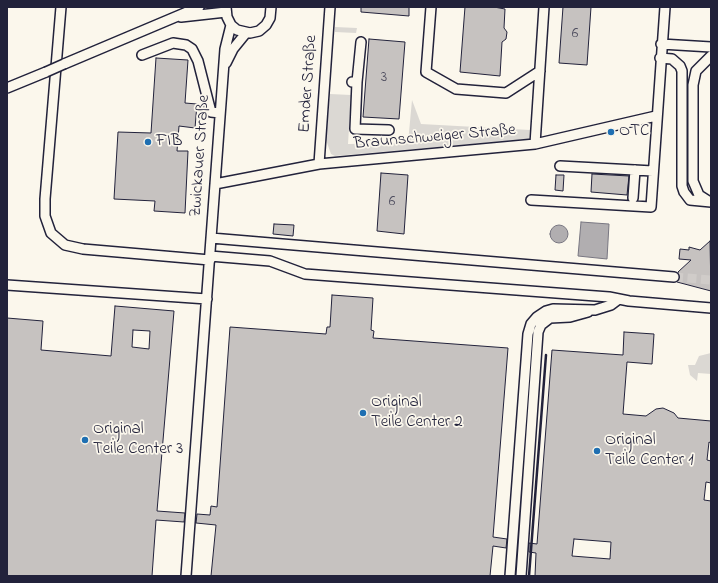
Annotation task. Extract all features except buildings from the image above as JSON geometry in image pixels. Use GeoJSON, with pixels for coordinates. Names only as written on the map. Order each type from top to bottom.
{"type":"FeatureCollection","features":[{"type":"Feature","properties":{"kind":"street"},"geometry":{"type":"LineString","coordinates":[[60,7],[45,199],[45,216],[51,232],[65,245],[83,249],[210,255],[270,261],[305,274],[619,299],[711,308]]}},
{"type":"Feature","properties":{"kind":"street"},"geometry":{"type":"LineString","coordinates":[[7,88],[199,7]]}},
{"type":"Feature","properties":{"kind":"street"},"geometry":{"type":"LineString","coordinates":[[172,18],[226,10],[231,25],[237,30],[246,33],[255,32],[266,25],[270,18],[271,7]]}},
{"type":"Feature","properties":{"kind":"street","name":"Emder Straße"},"geometry":{"type":"LineString","coordinates":[[319,164],[330,7]]}},
{"type":"Feature","properties":{"kind":"street"},"geometry":{"type":"LineString","coordinates":[[431,7],[426,72],[456,89],[506,93],[540,71]]}},
{"type":"Feature","properties":{"kind":"street"},"geometry":{"type":"LineString","coordinates":[[535,144],[544,7]]}},
{"type":"Feature","properties":{"kind":"street"},"geometry":{"type":"LineString","coordinates":[[531,200],[651,207],[660,58],[665,7]]}},
{"type":"Feature","properties":{"kind":"street","name":"Zwickauer Straße"},"geometry":{"type":"LineString","coordinates":[[186,576],[225,49],[231,25]]}},
{"type":"Feature","properties":{"kind":"street","name":"Zwickauer Straße"},"geometry":{"type":"LineString","coordinates":[[224,66],[233,49],[246,33]]}},
{"type":"Feature","properties":{"kind":"street"},"geometry":{"type":"LineString","coordinates":[[361,42],[355,82],[355,129],[389,130]]}},
{"type":"Feature","properties":{"kind":"street"},"geometry":{"type":"LineString","coordinates":[[142,55],[173,43],[180,43],[192,49],[198,61],[211,112],[220,113]]}},
{"type":"Feature","properties":{"kind":"street"},"geometry":{"type":"LineString","coordinates":[[661,44],[711,47]]}},
{"type":"Feature","properties":{"kind":"street"},"geometry":{"type":"LineString","coordinates":[[711,56],[696,71],[693,85],[693,182],[699,195],[711,202]]}},
{"type":"Feature","properties":{"kind":"street"},"geometry":{"type":"LineString","coordinates":[[660,58],[672,59],[680,66],[682,71],[682,186],[684,192],[690,200],[711,202]]}},
{"type":"Feature","properties":{"kind":"street","name":"Braunschweiger Straße"},"geometry":{"type":"LineString","coordinates":[[215,184],[319,164],[535,144],[656,116]]}},
{"type":"Feature","properties":{"kind":"street"},"geometry":{"type":"LineString","coordinates":[[560,166],[653,171]]}},
{"type":"Feature","properties":{"kind":"street"},"geometry":{"type":"LineString","coordinates":[[633,198],[635,170]]}},
{"type":"Feature","properties":{"kind":"street"},"geometry":{"type":"LineString","coordinates":[[211,238],[674,277]]}},
{"type":"Feature","properties":{"kind":"street"},"geometry":{"type":"LineString","coordinates":[[7,285],[207,299]]}},
{"type":"Feature","properties":{"kind":"street"},"geometry":{"type":"LineString","coordinates":[[521,576],[538,332],[541,325],[550,318],[570,317],[611,305],[619,299]]}},
{"type":"Feature","properties":{"kind":"street"},"geometry":{"type":"LineString","coordinates":[[510,576],[528,334],[531,324],[536,317],[553,309],[595,310]]}},
{"type":"Feature","properties":{"kind":"shaded area"},"geometry":{"type":"Polygon","coordinates":[[[335,27],[357,28],[356,33],[335,32],[335,27]]]}},
{"type":"Feature","properties":{"kind":"shaded area"},"geometry":{"type":"Polygon","coordinates":[[[330,94],[351,95],[348,144],[408,143],[412,100],[421,124],[530,130],[529,139],[335,156],[331,154],[326,140],[330,94]]]}},
{"type":"Feature","properties":{"kind":"shaded area"},"geometry":{"type":"Polygon","coordinates":[[[581,222],[609,224],[607,259],[578,256],[581,222]]]}},
{"type":"Feature","properties":{"kind":"shaded area"},"geometry":{"type":"Polygon","coordinates":[[[559,225],[565,228],[568,234],[565,240],[559,243],[553,240],[550,234],[553,228],[559,225]]]}},
{"type":"Feature","properties":{"kind":"shaded area"},"geometry":{"type":"Polygon","coordinates":[[[711,353],[711,374],[698,373],[697,381],[690,375],[688,365],[695,365],[699,356],[711,353]]]}},
{"type":"Feature","properties":{"kind":"tunnel"},"geometry":{"type":"LineString","coordinates":[[674,277],[711,280]]}},
{"type":"Feature","properties":{"kind":"railway"},"geometry":{"type":"LineString","coordinates":[[529,576],[546,355]]}},
{"type":"Feature","properties":{"kind":"place","name":"OTC"},"geometry":{"type":"Point","coordinates":[611,132]}},
{"type":"Feature","properties":{"kind":"place","name":"FIB"},"geometry":{"type":"Point","coordinates":[148,142]}},
{"type":"Feature","properties":{"kind":"place","name":"Original Teile Center 2"},"geometry":{"type":"Point","coordinates":[363,413]}},
{"type":"Feature","properties":{"kind":"place","name":"Original Teile Center 3"},"geometry":{"type":"Point","coordinates":[85,440]}},
{"type":"Feature","properties":{"kind":"place","name":"Original Teile Center 1"},"geometry":{"type":"Point","coordinates":[597,451]}}]}
